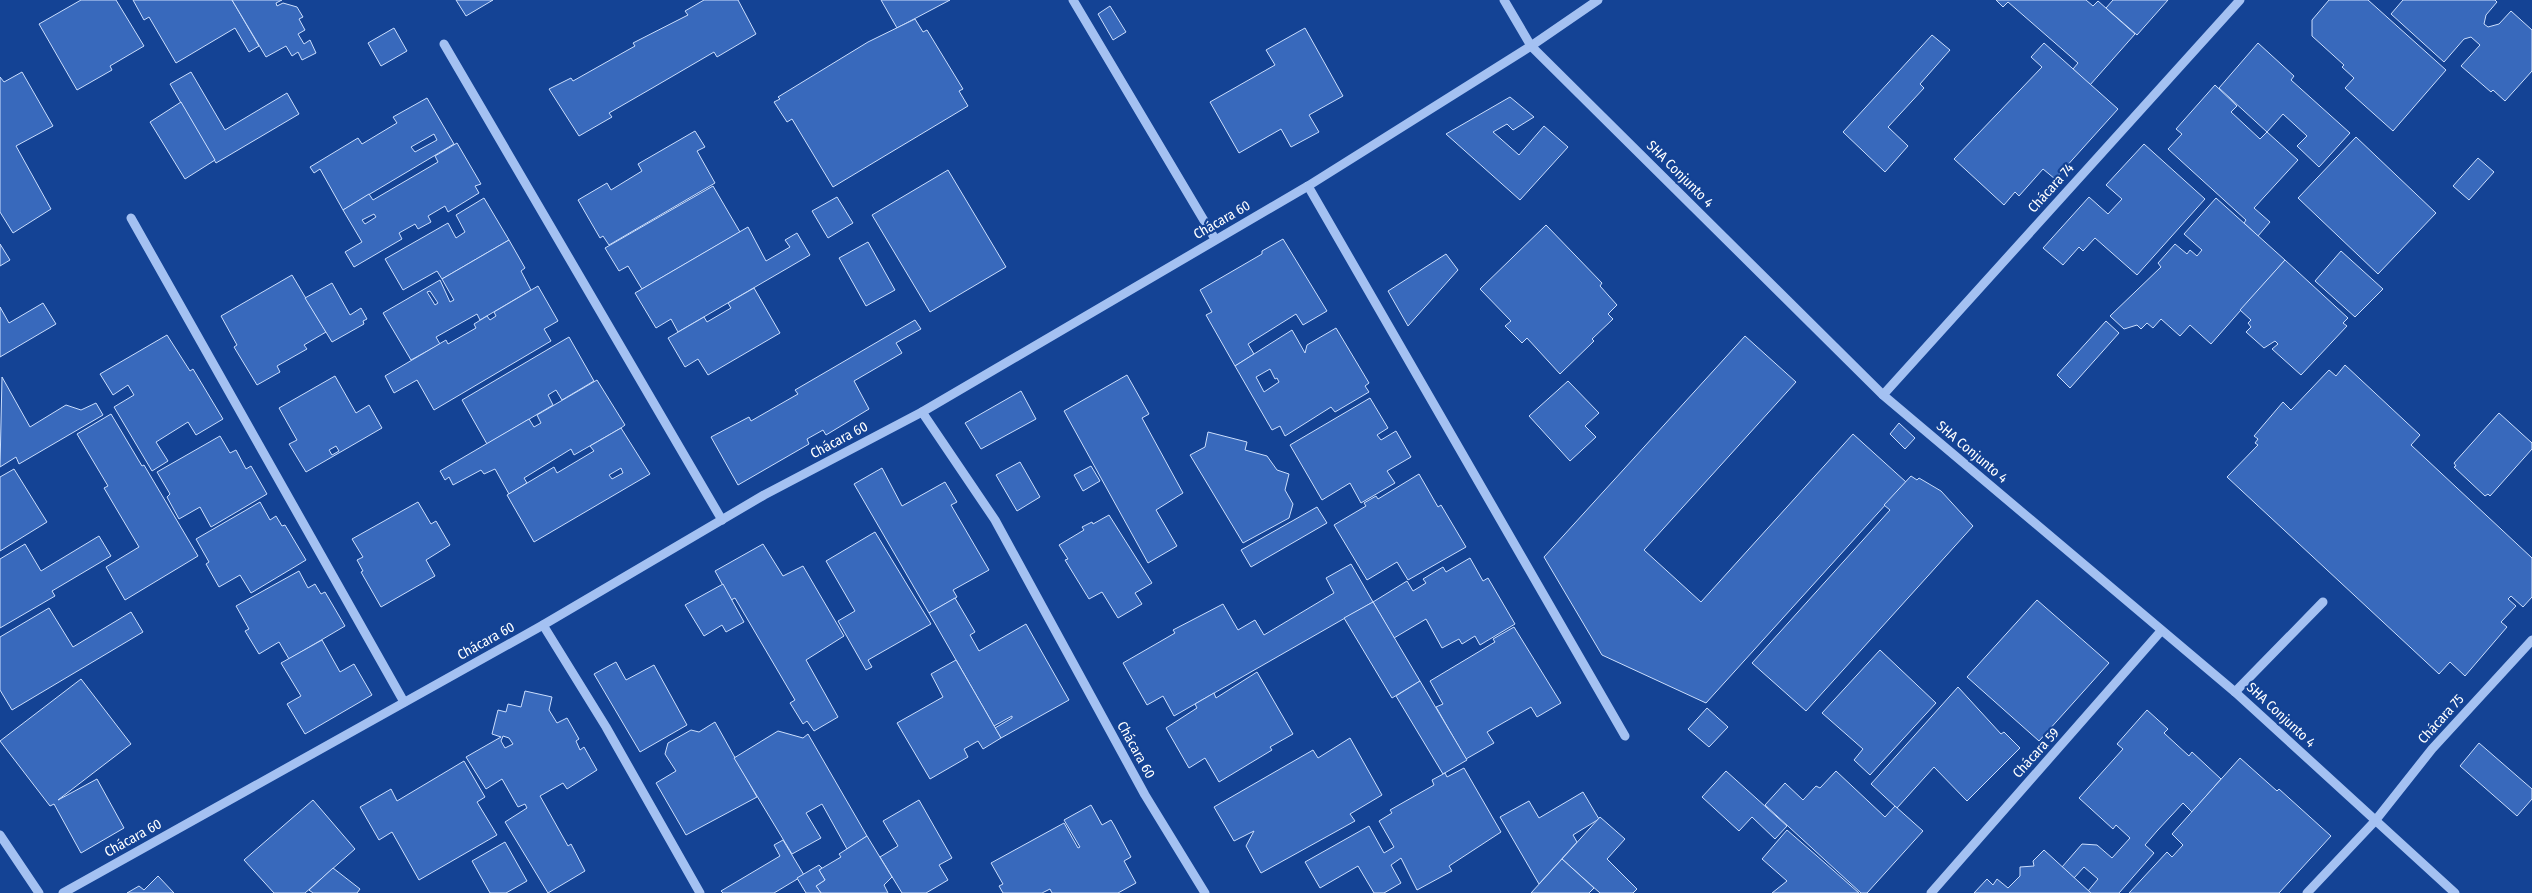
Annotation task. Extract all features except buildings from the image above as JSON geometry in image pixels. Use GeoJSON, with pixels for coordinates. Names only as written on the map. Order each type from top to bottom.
{"type":"FeatureCollection","features":[{"type":"Feature","properties":{"kind":"street"},"geometry":{"type":"LineString","coordinates":[[1073,0],[1215,239]]}},
{"type":"Feature","properties":{"kind":"street","name":"SHA Conjunto 4"},"geometry":{"type":"LineString","coordinates":[[1504,0],[1531,46],[1883,395],[2235,692],[2455,893]]}},
{"type":"Feature","properties":{"kind":"street","name":"Chácara 60"},"geometry":{"type":"LineString","coordinates":[[63,893],[543,625],[764,495],[922,412],[1308,186],[1531,46],[1598,0]]}},
{"type":"Feature","properties":{"kind":"street","name":"Chácara 74"},"geometry":{"type":"LineString","coordinates":[[1883,395],[2240,0]]}},
{"type":"Feature","properties":{"kind":"street"},"geometry":{"type":"LineString","coordinates":[[444,44],[722,520]]}},
{"type":"Feature","properties":{"kind":"street"},"geometry":{"type":"LineString","coordinates":[[1308,186],[1625,736]]}},
{"type":"Feature","properties":{"kind":"street"},"geometry":{"type":"LineString","coordinates":[[131,218],[404,702]]}},
{"type":"Feature","properties":{"kind":"street","name":"Chácara 60"},"geometry":{"type":"LineString","coordinates":[[922,412],[995,520],[1146,796],[1205,893]]}},
{"type":"Feature","properties":{"kind":"street"},"geometry":{"type":"LineString","coordinates":[[2235,692],[2323,602]]}},
{"type":"Feature","properties":{"kind":"street"},"geometry":{"type":"LineString","coordinates":[[543,625],[606,727],[700,893]]}},
{"type":"Feature","properties":{"kind":"street","name":"Chácara 59"},"geometry":{"type":"LineString","coordinates":[[1931,893],[2161,631]]}},
{"type":"Feature","properties":{"kind":"street","name":"Chácara 75"},"geometry":{"type":"LineString","coordinates":[[2375,821],[2432,749],[2532,640]]}},
{"type":"Feature","properties":{"kind":"street"},"geometry":{"type":"LineString","coordinates":[[2307,893],[2375,821]]}},
{"type":"Feature","properties":{"kind":"street"},"geometry":{"type":"LineString","coordinates":[[0,836],[40,893]]}}]}
